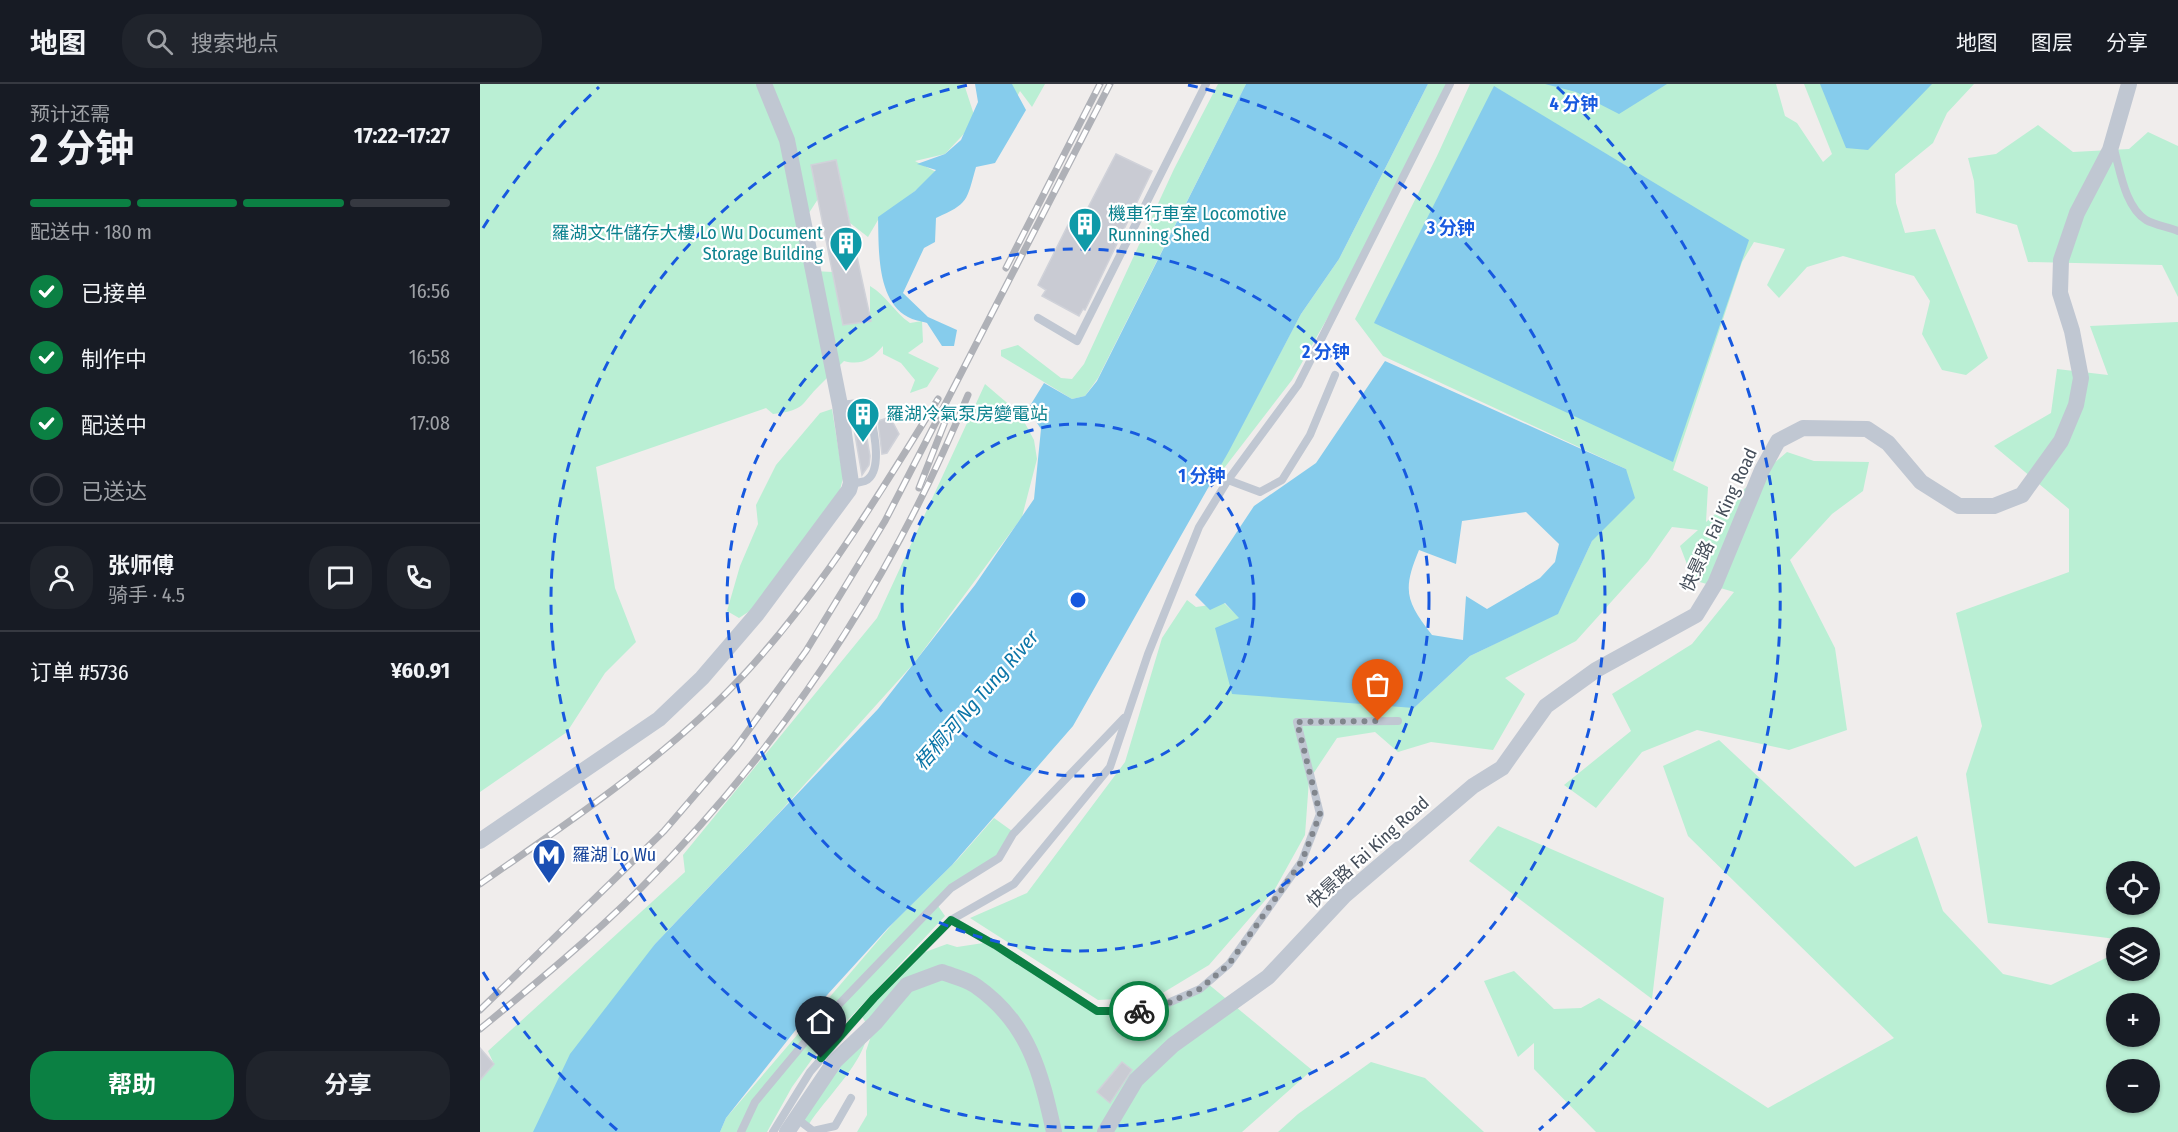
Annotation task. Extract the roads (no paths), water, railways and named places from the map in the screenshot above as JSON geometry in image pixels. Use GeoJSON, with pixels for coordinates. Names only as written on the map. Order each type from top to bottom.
{"type":"FeatureCollection","features":[{"type":"Feature","properties":{"kind":"street"},"geometry":{"type":"LineString","coordinates":[[480,841],[659,719],[702,678],[757,614],[849,490],[851,483],[840,405],[787,140],[764,84]]}},
{"type":"Feature","properties":{"kind":"street","name":"快景路 Fai King Road"},"geometry":{"type":"LineString","coordinates":[[1105,1132],[1136,1080],[1173,1045],[1268,977],[1344,896],[1473,786],[1502,768],[1546,706],[1596,670],[1696,615],[1715,584],[1758,481],[1778,441],[1803,428],[1867,429],[1888,443],[1921,482],[1959,506],[1994,506],[2022,495],[2061,441],[2076,405],[2081,378],[2072,331],[2061,293],[2061,260],[2077,213],[2112,142],[2129,84]]}},
{"type":"Feature","properties":{"kind":"street"},"geometry":{"type":"LineString","coordinates":[[791,1125],[835,1061],[875,1023],[907,985],[942,972],[974,984],[1001,1007],[1026,1040],[1042,1074],[1054,1132]]}},
{"type":"Feature","properties":{"kind":"lane"},"geometry":{"type":"LineString","coordinates":[[1038,318],[1077,341],[1206,84]]}},
{"type":"Feature","properties":{"kind":"lane"},"geometry":{"type":"LineString","coordinates":[[773,1132],[810,1072],[874,998],[951,920],[1014,884],[1110,767],[1148,654],[1200,526],[1228,480],[1298,385],[1450,84]]}},
{"type":"Feature","properties":{"kind":"lane"},"geometry":{"type":"LineString","coordinates":[[2112,142],[2127,194],[2136,210],[2146,220],[2178,231]]}},
{"type":"Feature","properties":{"kind":"lane"},"geometry":{"type":"LineString","coordinates":[[1228,480],[1260,492],[1282,480],[1310,435],[1335,375]]}},
{"type":"Feature","properties":{"kind":"lane"},"geometry":{"type":"LineString","coordinates":[[840,405],[868,402],[877,459],[870,477],[865,481],[851,483]]}},
{"type":"Feature","properties":{"kind":"lane"},"geometry":{"type":"LineString","coordinates":[[741,1132],[755,1102],[819,1025],[951,888],[999,858],[1013,834],[1127,716]]}},
{"type":"Feature","properties":{"kind":"lane"},"geometry":{"type":"LineString","coordinates":[[951,920],[995,945],[1097,1011],[1150,1011],[1200,989],[1229,964],[1302,861],[1320,814],[1297,722],[1398,721]]}},
{"type":"Feature","properties":{"kind":"lane"},"geometry":{"type":"LineString","coordinates":[[791,1125],[813,1132],[835,1126],[851,1098]]}},
{"type":"Feature","properties":{"kind":"water"},"geometry":{"type":"Polygon","coordinates":[[[975,84],[1012,84],[1026,110],[995,163],[976,167],[965,200],[955,209],[936,218],[935,242],[924,248],[903,293],[928,317],[957,330],[954,346],[942,346],[927,323],[908,317],[890,299],[881,272],[878,217],[915,191],[936,170],[917,164],[945,154],[961,140],[978,102],[975,84]]]}},
{"type":"Feature","properties":{"kind":"water","name":"梧桐河 Ng Tung River"},"geometry":{"type":"Polygon","coordinates":[[[1246,84],[1428,84],[1339,259],[1301,314],[1229,451],[1073,726],[952,865],[888,928],[798,1027],[726,1118],[720,1132],[533,1132],[570,1054],[655,944],[878,709],[975,585],[1034,499],[1041,429],[1028,409],[1044,383],[1072,399],[1085,396],[1097,381],[1246,84]]]}},
{"type":"Feature","properties":{"kind":"water"},"geometry":{"type":"Polygon","coordinates":[[[1545,84],[1667,84],[1619,114],[1576,92],[1545,84]]]}},
{"type":"Feature","properties":{"kind":"water"},"geometry":{"type":"Polygon","coordinates":[[[1820,84],[1932,84],[1868,150],[1846,148],[1820,84]]]}},
{"type":"Feature","properties":{"kind":"water"},"geometry":{"type":"Polygon","coordinates":[[[1494,86],[1749,240],[1673,462],[1374,323],[1494,86]]]}},
{"type":"Feature","properties":{"kind":"water"},"geometry":{"type":"Polygon","coordinates":[[[1385,361],[1626,469],[1635,498],[1592,541],[1558,614],[1470,656],[1414,708],[1232,694],[1215,628],[1239,618],[1225,603],[1210,610],[1195,595],[1254,506],[1316,463],[1385,361]],[[1526,512],[1462,521],[1456,564],[1419,550],[1410,576],[1409,595],[1412,604],[1432,635],[1463,640],[1466,596],[1487,609],[1540,578],[1555,562],[1559,544],[1526,512]]]}},
{"type":"Feature","properties":{"kind":"railway"},"geometry":{"type":"LineString","coordinates":[[1006,268],[1100,84]]}},
{"type":"Feature","properties":{"kind":"railway"},"geometry":{"type":"LineString","coordinates":[[480,1010],[664,831],[737,746],[806,651],[885,521],[1110,84]]}},
{"type":"Feature","properties":{"kind":"railway"},"geometry":{"type":"LineString","coordinates":[[480,1029],[622,907],[692,834],[741,778],[829,658],[868,595],[905,530],[938,464],[968,395]]}},
{"type":"Feature","properties":{"kind":"railway"},"geometry":{"type":"LineString","coordinates":[[480,884],[570,821],[659,754],[714,705],[747,671],[778,636],[835,560],[938,399]]}},
{"type":"Feature","properties":{"kind":"railway"},"geometry":{"type":"LineString","coordinates":[[919,488],[950,409]]}},
{"type":"Feature","properties":{"kind":"place","name":"機車行車室 Locomotive Running Shed"},"geometry":{"type":"Point","coordinates":[1085,253]}},
{"type":"Feature","properties":{"kind":"place","name":"羅湖文件儲存大樓 Lo Wu Document Storage Building"},"geometry":{"type":"Point","coordinates":[846,272]}},
{"type":"Feature","properties":{"kind":"place","name":"羅湖冷氣泵房變電站"},"geometry":{"type":"Point","coordinates":[863,443]}},
{"type":"Feature","properties":{"kind":"place","name":"羅湖 Lo Wu"},"geometry":{"type":"Point","coordinates":[549,884]}}]}
